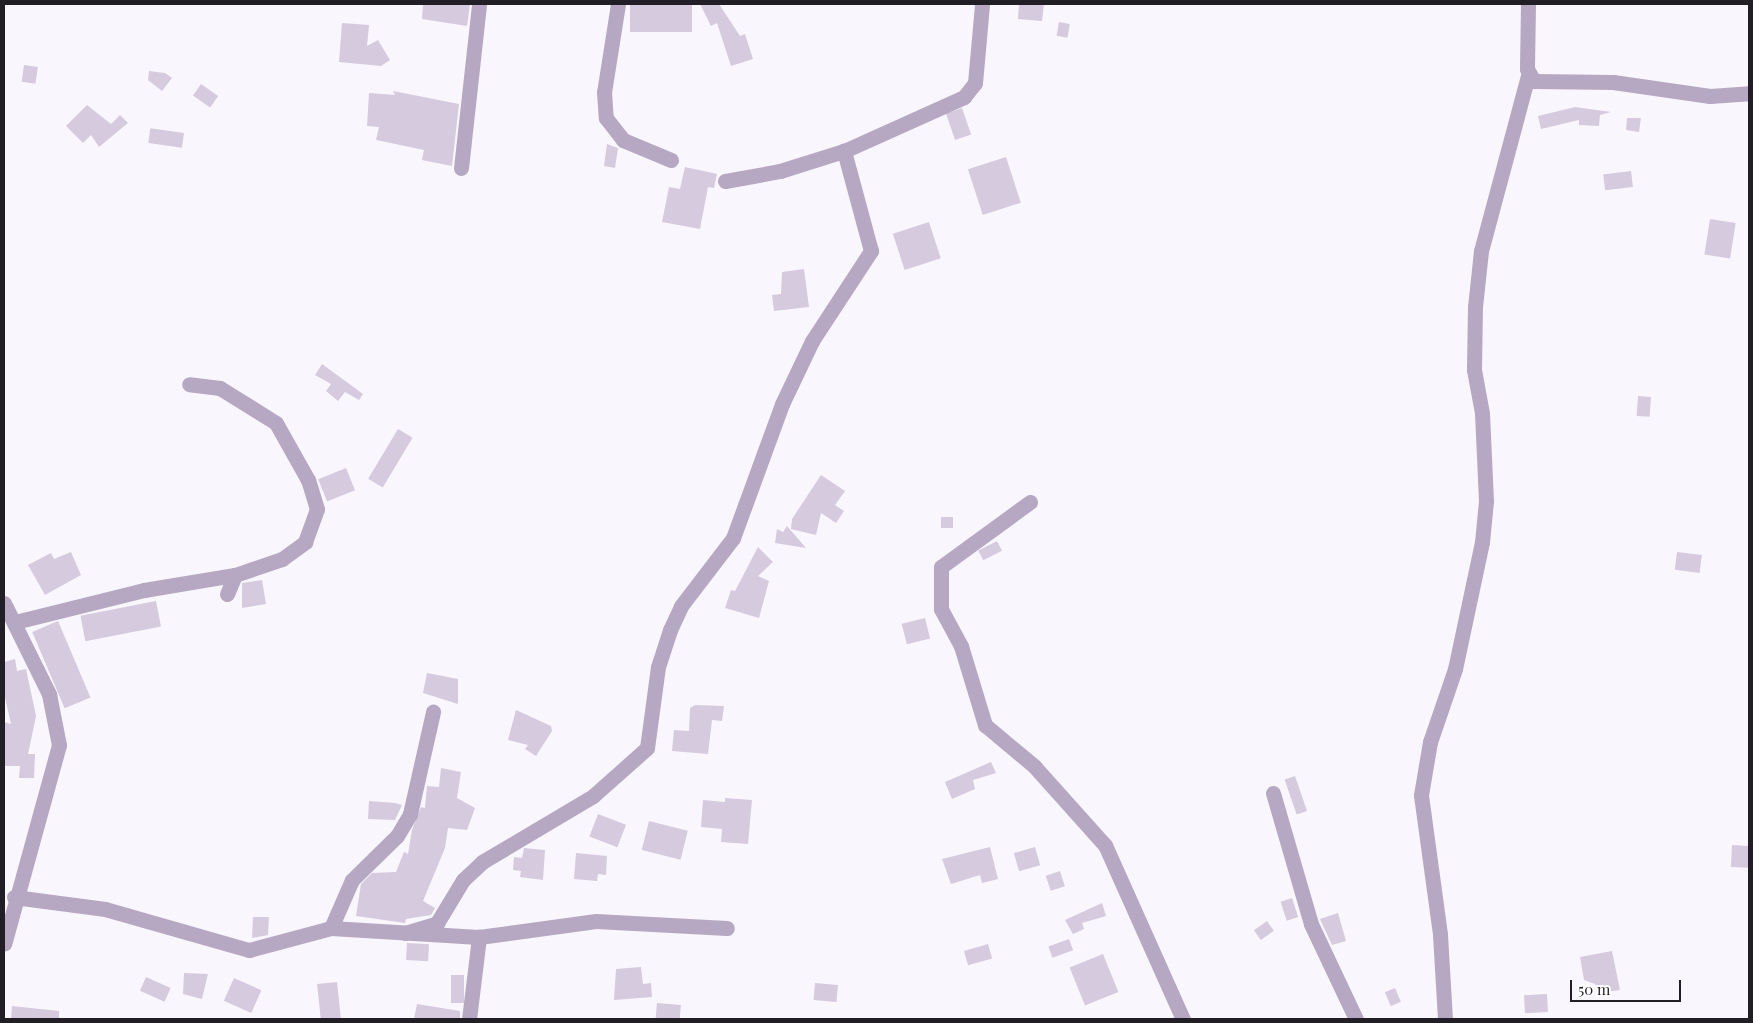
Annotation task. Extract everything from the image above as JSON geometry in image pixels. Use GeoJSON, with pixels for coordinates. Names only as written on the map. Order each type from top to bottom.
{"type":"FeatureCollection","features":[{"type":"Feature","properties":{"kind":"street"},"geometry":{"type":"LineString","coordinates":[[461,168],[479,4]]}},
{"type":"Feature","properties":{"kind":"street"},"geometry":{"type":"LineString","coordinates":[[618,4],[604,92],[606,118],[623,140],[671,160]]}},
{"type":"Feature","properties":{"kind":"street"},"geometry":{"type":"LineString","coordinates":[[725,180],[780,171],[844,151],[964,96],[975,83],[982,4]]}},
{"type":"Feature","properties":{"kind":"street"},"geometry":{"type":"LineString","coordinates":[[1445,1019],[1440,934],[1420,795],[1430,742],[1455,668],[1482,542],[1486,500],[1482,413],[1474,370],[1474,315],[1481,251],[1528,76],[1528,4]]}},
{"type":"Feature","properties":{"kind":"street"},"geometry":{"type":"LineString","coordinates":[[1528,76],[1542,83],[1613,82],[1710,96],[1749,92]]}},
{"type":"Feature","properties":{"kind":"street"},"geometry":{"type":"LineString","coordinates":[[406,933],[437,923],[463,880],[482,862],[593,796],[647,748],[658,667],[670,630],[681,606],[733,538],[782,404],[812,341],[871,251],[844,151]]}},
{"type":"Feature","properties":{"kind":"street"},"geometry":{"type":"LineString","coordinates":[[15,622],[144,590],[235,575],[294,552],[313,526],[316,509],[308,480],[276,423],[220,388],[189,384]]}},
{"type":"Feature","properties":{"kind":"street"},"geometry":{"type":"LineString","coordinates":[[1030,502],[941,567],[941,609],[961,646],[985,725],[1034,766],[1105,845],[1183,1019]]}},
{"type":"Feature","properties":{"kind":"street"},"geometry":{"type":"LineString","coordinates":[[227,594],[235,575]]}},
{"type":"Feature","properties":{"kind":"street"},"geometry":{"type":"LineString","coordinates":[[4,602],[49,694],[59,745],[51,784],[14,897],[4,944]]}},
{"type":"Feature","properties":{"kind":"street"},"geometry":{"type":"LineString","coordinates":[[331,928],[352,880],[398,836],[410,814],[433,712]]}},
{"type":"Feature","properties":{"kind":"street"},"geometry":{"type":"LineString","coordinates":[[1273,793],[1311,924],[1356,1019]]}},
{"type":"Feature","properties":{"kind":"street"},"geometry":{"type":"LineString","coordinates":[[14,897],[105,909],[249,950],[331,928],[479,937],[596,921],[727,928]]}},
{"type":"Feature","properties":{"kind":"street"},"geometry":{"type":"LineString","coordinates":[[469,1019],[479,937]]}},
{"type":"Feature","properties":{"kind":"building"},"geometry":{"type":"Polygon","coordinates":[[[423,4],[470,4],[467,26],[422,19],[423,4]]]}},
{"type":"Feature","properties":{"kind":"building"},"geometry":{"type":"Polygon","coordinates":[[[630,4],[692,4],[692,32],[630,32],[630,4]]]}},
{"type":"Feature","properties":{"kind":"building"},"geometry":{"type":"Polygon","coordinates":[[[700,4],[719,4],[740,36],[745,34],[753,59],[731,66],[717,23],[711,26],[700,4]]]}},
{"type":"Feature","properties":{"kind":"building"},"geometry":{"type":"Polygon","coordinates":[[[1019,4],[1044,4],[1042,21],[1018,19],[1019,4]]]}},
{"type":"Feature","properties":{"kind":"building"},"geometry":{"type":"Polygon","coordinates":[[[1059,22],[1070,24],[1067,38],[1057,36],[1059,22]]]}},
{"type":"Feature","properties":{"kind":"building"},"geometry":{"type":"Polygon","coordinates":[[[342,23],[369,25],[367,46],[378,40],[390,60],[381,66],[339,62],[342,23]]]}},
{"type":"Feature","properties":{"kind":"building"},"geometry":{"type":"Polygon","coordinates":[[[24,65],[38,67],[35,84],[22,82],[24,65]]]}},
{"type":"Feature","properties":{"kind":"building"},"geometry":{"type":"Polygon","coordinates":[[[149,71],[165,73],[172,78],[162,91],[148,80],[149,71]]]}},
{"type":"Feature","properties":{"kind":"building"},"geometry":{"type":"Polygon","coordinates":[[[201,84],[218,96],[210,108],[193,95],[201,84]]]}},
{"type":"Feature","properties":{"kind":"building"},"geometry":{"type":"Polygon","coordinates":[[[393,91],[459,104],[452,166],[422,160],[424,150],[376,140],[379,127],[367,126],[369,93],[395,95],[393,91]]]}},
{"type":"Feature","properties":{"kind":"building"},"geometry":{"type":"Polygon","coordinates":[[[87,105],[111,124],[120,115],[128,123],[99,147],[91,135],[83,143],[66,126],[87,105]]]}},
{"type":"Feature","properties":{"kind":"building"},"geometry":{"type":"Polygon","coordinates":[[[1575,107],[1611,112],[1600,115],[1599,126],[1579,125],[1579,120],[1541,129],[1538,116],[1575,107]]]}},
{"type":"Feature","properties":{"kind":"building"},"geometry":{"type":"Polygon","coordinates":[[[962,108],[971,134],[955,140],[946,114],[962,108]]]}},
{"type":"Feature","properties":{"kind":"building"},"geometry":{"type":"Polygon","coordinates":[[[1627,118],[1641,118],[1639,132],[1626,130],[1627,118]]]}},
{"type":"Feature","properties":{"kind":"building"},"geometry":{"type":"Polygon","coordinates":[[[150,128],[184,133],[182,148],[148,143],[150,128]]]}},
{"type":"Feature","properties":{"kind":"building"},"geometry":{"type":"Polygon","coordinates":[[[607,144],[618,148],[615,168],[604,166],[607,144]]]}},
{"type":"Feature","properties":{"kind":"building"},"geometry":{"type":"Polygon","coordinates":[[[1006,157],[1021,203],[983,215],[968,169],[1006,157]]]}},
{"type":"Feature","properties":{"kind":"building"},"geometry":{"type":"Polygon","coordinates":[[[685,167],[717,174],[714,188],[708,187],[700,229],[662,222],[669,187],[680,189],[685,167]]]}},
{"type":"Feature","properties":{"kind":"building"},"geometry":{"type":"Polygon","coordinates":[[[1631,171],[1633,187],[1605,190],[1603,174],[1631,171]]]}},
{"type":"Feature","properties":{"kind":"building"},"geometry":{"type":"Polygon","coordinates":[[[1710,219],[1736,223],[1730,259],[1704,255],[1710,219]]]}},
{"type":"Feature","properties":{"kind":"building"},"geometry":{"type":"Polygon","coordinates":[[[929,222],[941,258],[905,270],[893,234],[929,222]]]}},
{"type":"Feature","properties":{"kind":"building"},"geometry":{"type":"Polygon","coordinates":[[[804,269],[809,307],[774,311],[772,295],[781,294],[782,272],[804,269]]]}},
{"type":"Feature","properties":{"kind":"building"},"geometry":{"type":"Polygon","coordinates":[[[322,364],[363,394],[359,400],[345,392],[338,401],[326,391],[331,384],[315,375],[322,364]]]}},
{"type":"Feature","properties":{"kind":"building"},"geometry":{"type":"Polygon","coordinates":[[[1638,396],[1651,397],[1650,417],[1637,416],[1638,396]]]}},
{"type":"Feature","properties":{"kind":"building"},"geometry":{"type":"Polygon","coordinates":[[[398,429],[413,438],[383,487],[368,479],[398,429]]]}},
{"type":"Feature","properties":{"kind":"building"},"geometry":{"type":"Polygon","coordinates":[[[346,468],[355,490],[327,501],[318,479],[346,468]]]}},
{"type":"Feature","properties":{"kind":"building"},"geometry":{"type":"Polygon","coordinates":[[[821,475],[845,491],[835,505],[844,511],[836,523],[821,513],[816,535],[791,529],[792,519],[821,475]]]}},
{"type":"Feature","properties":{"kind":"building"},"geometry":{"type":"Polygon","coordinates":[[[941,517],[953,517],[953,528],[941,528],[941,517]]]}},
{"type":"Feature","properties":{"kind":"building"},"geometry":{"type":"Polygon","coordinates":[[[787,526],[806,548],[775,543],[777,529],[783,532],[787,526]]]}},
{"type":"Feature","properties":{"kind":"building"},"geometry":{"type":"Polygon","coordinates":[[[997,541],[1002,551],[983,560],[978,551],[997,541]]]}},
{"type":"Feature","properties":{"kind":"building"},"geometry":{"type":"Polygon","coordinates":[[[758,547],[773,562],[758,576],[769,581],[759,618],[725,608],[731,590],[735,591],[758,547]]]}},
{"type":"Feature","properties":{"kind":"building"},"geometry":{"type":"Polygon","coordinates":[[[71,552],[81,575],[45,595],[28,565],[51,553],[54,559],[71,552]]]}},
{"type":"Feature","properties":{"kind":"building"},"geometry":{"type":"Polygon","coordinates":[[[1677,552],[1702,555],[1700,573],[1675,570],[1677,552]]]}},
{"type":"Feature","properties":{"kind":"building"},"geometry":{"type":"Polygon","coordinates":[[[262,580],[266,604],[242,608],[242,583],[262,580]]]}},
{"type":"Feature","properties":{"kind":"building"},"geometry":{"type":"Polygon","coordinates":[[[156,601],[161,627],[85,641],[80,616],[156,601]]]}},
{"type":"Feature","properties":{"kind":"building"},"geometry":{"type":"Polygon","coordinates":[[[925,618],[930,638],[907,644],[902,624],[925,618]]]}},
{"type":"Feature","properties":{"kind":"building"},"geometry":{"type":"Polygon","coordinates":[[[58,621],[90,697],[65,708],[32,632],[58,621]]]}},
{"type":"Feature","properties":{"kind":"building"},"geometry":{"type":"Polygon","coordinates":[[[15,659],[17,671],[26,669],[36,716],[28,754],[35,754],[34,778],[19,778],[20,766],[4,766],[4,722],[11,724],[4,693],[4,662],[15,659]]]}},
{"type":"Feature","properties":{"kind":"building"},"geometry":{"type":"Polygon","coordinates":[[[427,673],[458,679],[458,704],[423,693],[427,673]]]}},
{"type":"Feature","properties":{"kind":"building"},"geometry":{"type":"Polygon","coordinates":[[[695,705],[724,706],[722,721],[712,720],[708,754],[672,751],[674,730],[689,731],[690,708],[695,705]]]}},
{"type":"Feature","properties":{"kind":"building"},"geometry":{"type":"Polygon","coordinates":[[[516,710],[551,726],[552,731],[536,756],[525,749],[528,745],[508,740],[516,710]]]}},
{"type":"Feature","properties":{"kind":"building"},"geometry":{"type":"Polygon","coordinates":[[[991,762],[996,773],[973,780],[975,789],[952,799],[945,782],[991,762]]]}},
{"type":"Feature","properties":{"kind":"building"},"geometry":{"type":"Polygon","coordinates":[[[441,768],[461,772],[457,798],[475,808],[467,830],[448,828],[445,848],[423,901],[435,908],[431,915],[406,919],[405,923],[356,916],[361,884],[372,873],[396,872],[404,852],[408,854],[412,830],[421,807],[425,808],[427,786],[439,787],[441,768]]]}},
{"type":"Feature","properties":{"kind":"building"},"geometry":{"type":"Polygon","coordinates":[[[1295,776],[1307,811],[1297,815],[1285,780],[1295,776]]]}},
{"type":"Feature","properties":{"kind":"building"},"geometry":{"type":"Polygon","coordinates":[[[725,798],[752,800],[748,844],[721,842],[722,829],[701,827],[703,800],[725,802],[725,798]]]}},
{"type":"Feature","properties":{"kind":"building"},"geometry":{"type":"Polygon","coordinates":[[[369,801],[402,805],[395,820],[368,819],[369,801]]]}},
{"type":"Feature","properties":{"kind":"building"},"geometry":{"type":"Polygon","coordinates":[[[598,814],[626,825],[617,847],[589,836],[598,814]]]}},
{"type":"Feature","properties":{"kind":"building"},"geometry":{"type":"Polygon","coordinates":[[[649,821],[688,831],[681,860],[642,850],[649,821]]]}},
{"type":"Feature","properties":{"kind":"building"},"geometry":{"type":"Polygon","coordinates":[[[1732,845],[1749,846],[1748,868],[1731,867],[1732,845]]]}},
{"type":"Feature","properties":{"kind":"building"},"geometry":{"type":"Polygon","coordinates":[[[990,847],[998,879],[982,883],[980,875],[951,884],[942,859],[990,847]]]}},
{"type":"Feature","properties":{"kind":"building"},"geometry":{"type":"Polygon","coordinates":[[[1035,847],[1040,865],[1019,871],[1014,853],[1035,847]]]}},
{"type":"Feature","properties":{"kind":"building"},"geometry":{"type":"Polygon","coordinates":[[[524,848],[545,850],[543,880],[520,877],[521,871],[513,870],[514,857],[522,858],[524,848]]]}},
{"type":"Feature","properties":{"kind":"building"},"geometry":{"type":"Polygon","coordinates":[[[576,853],[607,856],[606,875],[598,874],[597,881],[574,879],[576,853]]]}},
{"type":"Feature","properties":{"kind":"building"},"geometry":{"type":"Polygon","coordinates":[[[1060,871],[1065,886],[1051,891],[1046,876],[1060,871]]]}},
{"type":"Feature","properties":{"kind":"building"},"geometry":{"type":"Polygon","coordinates":[[[1292,898],[1298,917],[1287,921],[1281,902],[1292,898]]]}},
{"type":"Feature","properties":{"kind":"building"},"geometry":{"type":"Polygon","coordinates":[[[1102,903],[1106,916],[1082,923],[1084,929],[1073,934],[1065,920],[1102,903]]]}},
{"type":"Feature","properties":{"kind":"building"},"geometry":{"type":"Polygon","coordinates":[[[1338,913],[1346,941],[1332,945],[1320,919],[1338,913]]]}},
{"type":"Feature","properties":{"kind":"building"},"geometry":{"type":"Polygon","coordinates":[[[253,917],[269,917],[268,935],[252,938],[253,917]]]}},
{"type":"Feature","properties":{"kind":"building"},"geometry":{"type":"Polygon","coordinates":[[[1267,921],[1274,931],[1261,940],[1254,930],[1267,921]]]}},
{"type":"Feature","properties":{"kind":"building"},"geometry":{"type":"Polygon","coordinates":[[[1069,939],[1073,950],[1052,958],[1048,947],[1069,939]]]}},
{"type":"Feature","properties":{"kind":"building"},"geometry":{"type":"Polygon","coordinates":[[[407,943],[429,944],[428,961],[406,960],[407,943]]]}},
{"type":"Feature","properties":{"kind":"building"},"geometry":{"type":"Polygon","coordinates":[[[988,944],[992,958],[968,965],[964,951],[988,944]]]}},
{"type":"Feature","properties":{"kind":"building"},"geometry":{"type":"Polygon","coordinates":[[[1612,951],[1620,990],[1597,993],[1595,984],[1584,980],[1580,957],[1612,951]]]}},
{"type":"Feature","properties":{"kind":"building"},"geometry":{"type":"Polygon","coordinates":[[[1103,954],[1118,992],[1085,1006],[1070,967],[1103,954]]]}},
{"type":"Feature","properties":{"kind":"building"},"geometry":{"type":"Polygon","coordinates":[[[641,967],[643,984],[651,983],[652,997],[614,1000],[616,969],[641,967]]]}},
{"type":"Feature","properties":{"kind":"building"},"geometry":{"type":"Polygon","coordinates":[[[184,973],[208,974],[202,999],[183,994],[184,973]]]}},
{"type":"Feature","properties":{"kind":"building"},"geometry":{"type":"Polygon","coordinates":[[[451,975],[464,975],[464,1003],[451,1003],[451,975]]]}},
{"type":"Feature","properties":{"kind":"building"},"geometry":{"type":"Polygon","coordinates":[[[146,977],[171,988],[165,1002],[140,991],[146,977]]]}},
{"type":"Feature","properties":{"kind":"building"},"geometry":{"type":"Polygon","coordinates":[[[234,978],[261,990],[251,1013],[224,1001],[234,978]]]}},
{"type":"Feature","properties":{"kind":"building"},"geometry":{"type":"Polygon","coordinates":[[[337,982],[341,1019],[321,1019],[317,984],[337,982]]]}},
{"type":"Feature","properties":{"kind":"building"},"geometry":{"type":"Polygon","coordinates":[[[815,983],[838,985],[836,1002],[814,1000],[815,983]]]}},
{"type":"Feature","properties":{"kind":"building"},"geometry":{"type":"Polygon","coordinates":[[[1395,988],[1401,1002],[1391,1006],[1385,992],[1395,988]]]}},
{"type":"Feature","properties":{"kind":"building"},"geometry":{"type":"Polygon","coordinates":[[[1547,994],[1548,1012],[1525,1013],[1524,995],[1547,994]]]}},
{"type":"Feature","properties":{"kind":"building"},"geometry":{"type":"Polygon","coordinates":[[[657,1003],[681,1005],[680,1019],[656,1019],[657,1003]]]}},
{"type":"Feature","properties":{"kind":"building"},"geometry":{"type":"Polygon","coordinates":[[[417,1004],[460,1011],[460,1019],[414,1019],[417,1004]]]}},
{"type":"Feature","properties":{"kind":"building"},"geometry":{"type":"Polygon","coordinates":[[[12,1006],[59,1011],[59,1019],[11,1019],[12,1006]]]}}]}
